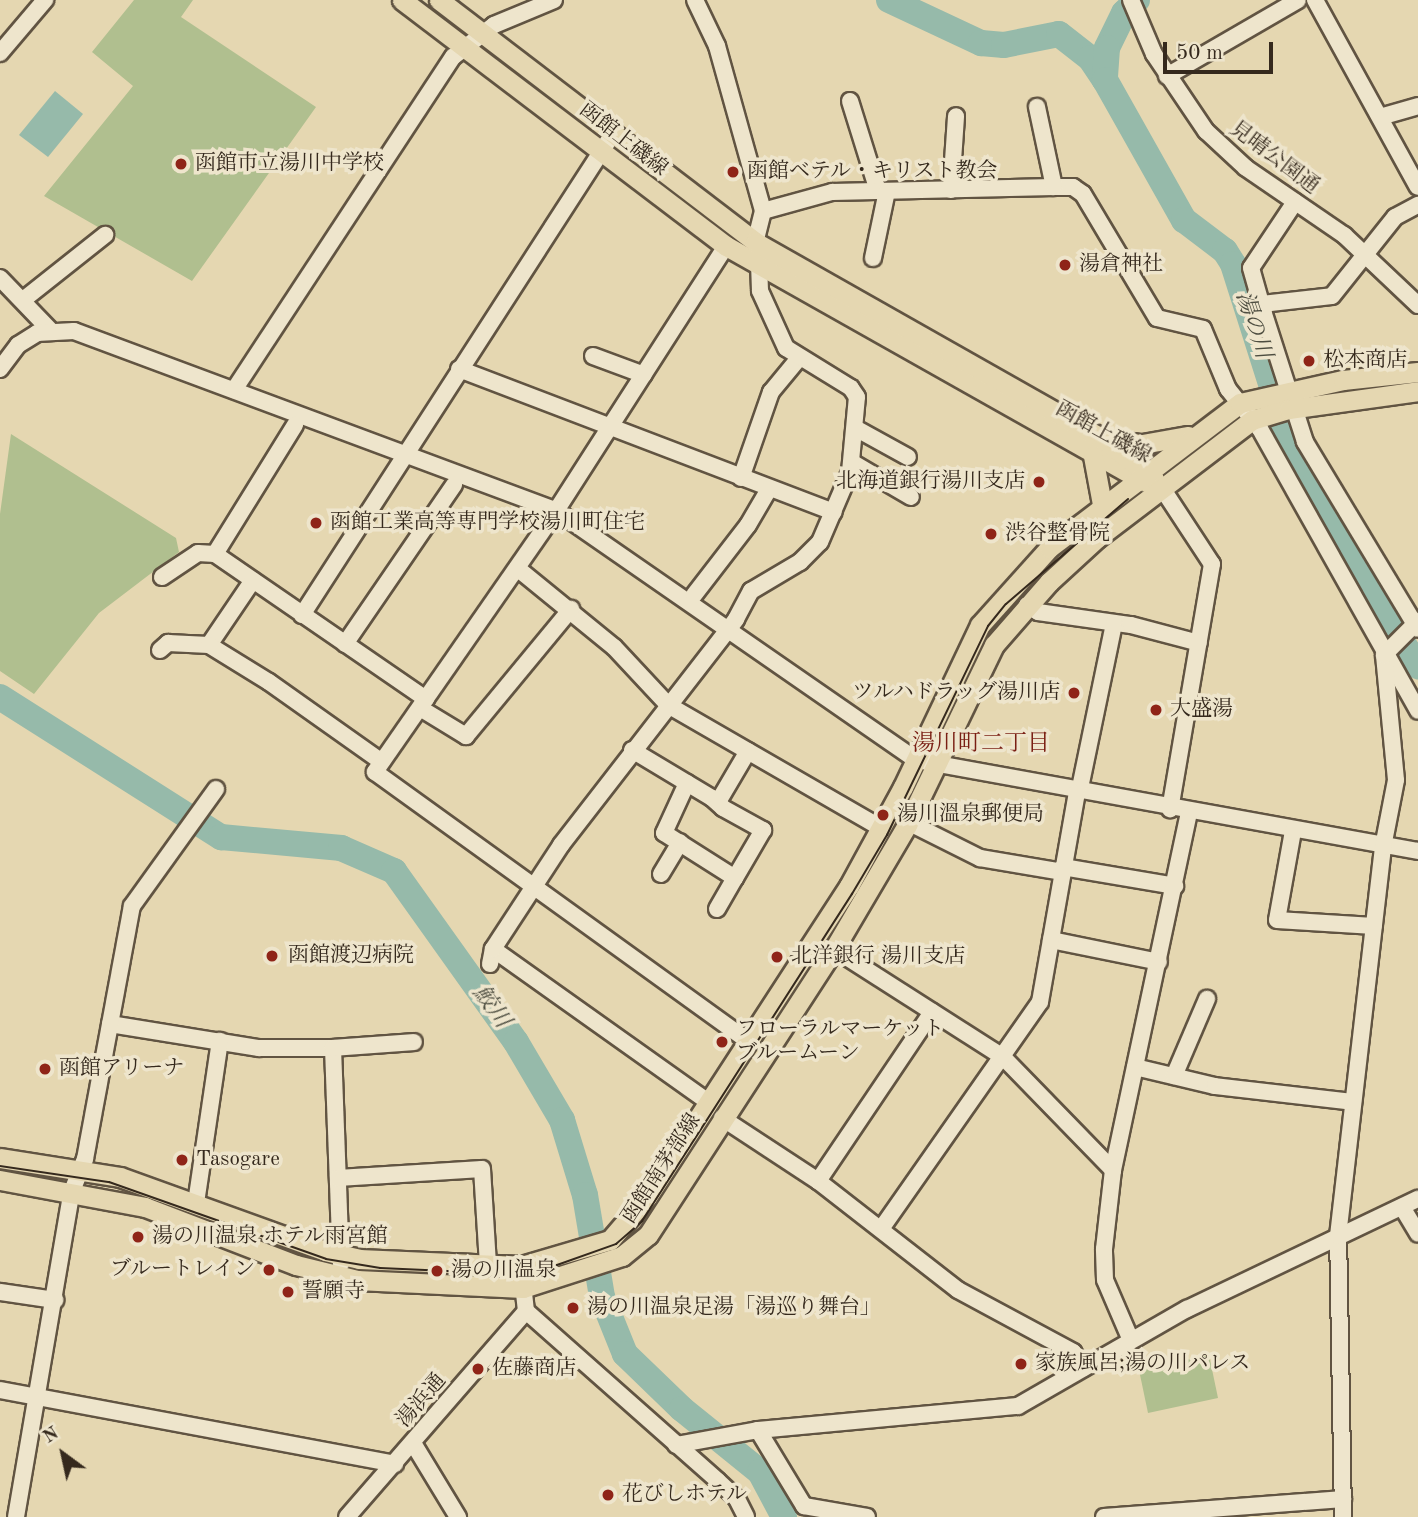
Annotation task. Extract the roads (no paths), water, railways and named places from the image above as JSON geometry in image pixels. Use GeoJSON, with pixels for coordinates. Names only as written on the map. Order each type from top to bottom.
{"type":"FeatureCollection","features":[{"type":"Feature","properties":{"kind":"main road","name":"函館上磯線"},"geometry":{"type":"LineString","coordinates":[[402,0],[726,246],[1093,456],[1141,475],[1162,488]]}},
{"type":"Feature","properties":{"kind":"main road","name":"函館上磯線"},"geometry":{"type":"LineString","coordinates":[[439,0],[755,242],[1103,439],[1141,475]]}},
{"type":"Feature","properties":{"kind":"main road"},"geometry":{"type":"LineString","coordinates":[[1253,409],[1418,373]]}},
{"type":"Feature","properties":{"kind":"main road"},"geometry":{"type":"LineString","coordinates":[[1289,399],[1418,391]]}},
{"type":"Feature","properties":{"kind":"main road","name":"函館南茅部線"},"geometry":{"type":"LineString","coordinates":[[613,1250],[707,1101],[817,938],[881,828],[980,625],[1049,548],[1102,504],[1196,433],[1253,409]]}},
{"type":"Feature","properties":{"kind":"main road","name":"函館南茅部線"},"geometry":{"type":"LineString","coordinates":[[0,1180],[72,1191],[145,1207],[342,1279],[523,1289],[578,1262],[648,1235],[834,949],[937,766],[994,645],[1027,605],[1077,555],[1162,488],[1253,409]]}},
{"type":"Feature","properties":{"kind":"main road"},"geometry":{"type":"LineString","coordinates":[[1103,439],[1142,444],[1196,433]]}},
{"type":"Feature","properties":{"kind":"main road"},"geometry":{"type":"LineString","coordinates":[[1093,456],[1102,504]]}},
{"type":"Feature","properties":{"kind":"main road","name":"函館南茅部線"},"geometry":{"type":"LineString","coordinates":[[0,1158],[133,1180],[341,1255],[521,1266],[578,1262]]}},
{"type":"Feature","properties":{"kind":"street"},"geometry":{"type":"LineString","coordinates":[[0,53],[45,0]]}},
{"type":"Feature","properties":{"kind":"street"},"geometry":{"type":"LineString","coordinates":[[695,0],[717,46],[763,211],[755,242]]}},
{"type":"Feature","properties":{"kind":"street","name":"見晴公園通"},"geometry":{"type":"LineString","coordinates":[[1131,0],[1167,76],[1213,139],[1365,253],[1418,305]]}},
{"type":"Feature","properties":{"kind":"street"},"geometry":{"type":"LineString","coordinates":[[1167,76],[1273,6],[1298,0]]}},
{"type":"Feature","properties":{"kind":"street"},"geometry":{"type":"LineString","coordinates":[[1315,0],[1418,187]]}},
{"type":"Feature","properties":{"kind":"street"},"geometry":{"type":"LineString","coordinates":[[234,390],[463,48],[480,33],[550,1]]}},
{"type":"Feature","properties":{"kind":"street"},"geometry":{"type":"LineString","coordinates":[[850,101],[882,191],[873,258]]}},
{"type":"Feature","properties":{"kind":"street"},"geometry":{"type":"LineString","coordinates":[[1380,117],[1418,106]]}},
{"type":"Feature","properties":{"kind":"street"},"geometry":{"type":"LineString","coordinates":[[1037,107],[1054,187]]}},
{"type":"Feature","properties":{"kind":"street"},"geometry":{"type":"LineString","coordinates":[[951,190],[956,116]]}},
{"type":"Feature","properties":{"kind":"street"},"geometry":{"type":"LineString","coordinates":[[302,615],[458,369],[614,132]]}},
{"type":"Feature","properties":{"kind":"street"},"geometry":{"type":"LineString","coordinates":[[763,211],[832,192],[1073,187],[1083,194],[1157,318],[1203,329],[1228,389],[1253,409],[1418,711]]}},
{"type":"Feature","properties":{"kind":"street"},"geometry":{"type":"LineString","coordinates":[[1296,202],[1251,268],[1289,399],[1305,442],[1415,625],[1386,652]]}},
{"type":"Feature","properties":{"kind":"street"},"geometry":{"type":"LineString","coordinates":[[1262,304],[1332,296],[1395,217],[1418,205]]}},
{"type":"Feature","properties":{"kind":"street"},"geometry":{"type":"LineString","coordinates":[[23,300],[105,235]]}},
{"type":"Feature","properties":{"kind":"street"},"geometry":{"type":"LineString","coordinates":[[726,246],[611,427],[375,772],[748,1041]]}},
{"type":"Feature","properties":{"kind":"street"},"geometry":{"type":"LineString","coordinates":[[707,1101],[491,956],[534,886],[632,750],[727,630],[751,591],[800,562],[820,542],[834,512],[853,463],[857,429],[854,392],[799,358],[783,343],[760,291],[759,267]]}},
{"type":"Feature","properties":{"kind":"street"},"geometry":{"type":"LineString","coordinates":[[0,278],[50,330]]}},
{"type":"Feature","properties":{"kind":"street"},"geometry":{"type":"LineString","coordinates":[[0,369],[18,345],[50,330],[74,331],[110,342],[555,510],[916,760],[937,766],[1079,788],[1170,809],[1418,851]]}},
{"type":"Feature","properties":{"kind":"street"},"geometry":{"type":"LineString","coordinates":[[593,356],[644,375]]}},
{"type":"Feature","properties":{"kind":"street"},"geometry":{"type":"LineString","coordinates":[[741,478],[771,392],[799,358]]}},
{"type":"Feature","properties":{"kind":"street"},"geometry":{"type":"LineString","coordinates":[[458,369],[834,512]]}},
{"type":"Feature","properties":{"kind":"street"},"geometry":{"type":"LineString","coordinates":[[215,554],[295,425]]}},
{"type":"Feature","properties":{"kind":"street"},"geometry":{"type":"LineString","coordinates":[[857,429],[908,457]]}},
{"type":"Feature","properties":{"kind":"street"},"geometry":{"type":"LineString","coordinates":[[853,463],[911,497]]}},
{"type":"Feature","properties":{"kind":"street"},"geometry":{"type":"LineString","coordinates":[[345,644],[454,485]]}},
{"type":"Feature","properties":{"kind":"street"},"geometry":{"type":"LineString","coordinates":[[1162,488],[1212,564],[1170,809]]}},
{"type":"Feature","properties":{"kind":"street"},"geometry":{"type":"LineString","coordinates":[[694,595],[748,526],[769,489]]}},
{"type":"Feature","properties":{"kind":"street"},"geometry":{"type":"LineString","coordinates":[[162,577],[198,552],[215,554],[345,644],[466,736],[571,609]]}},
{"type":"Feature","properties":{"kind":"street"},"geometry":{"type":"LineString","coordinates":[[516,568],[571,609],[645,676],[668,705],[881,828]]}},
{"type":"Feature","properties":{"kind":"street"},"geometry":{"type":"LineString","coordinates":[[209,645],[253,580]]}},
{"type":"Feature","properties":{"kind":"street"},"geometry":{"type":"LineString","coordinates":[[1027,605],[1038,612],[1114,623],[1199,643]]}},
{"type":"Feature","properties":{"kind":"street"},"geometry":{"type":"LineString","coordinates":[[881,1228],[1040,1002],[1063,869],[1114,623]]}},
{"type":"Feature","properties":{"kind":"street"},"geometry":{"type":"LineString","coordinates":[[160,650],[168,643],[209,645],[382,762]]}},
{"type":"Feature","properties":{"kind":"street"},"geometry":{"type":"LineString","coordinates":[[1343,1517],[1338,1236],[1383,847],[1396,780],[1386,652]]}},
{"type":"Feature","properties":{"kind":"street"},"geometry":{"type":"LineString","coordinates":[[632,750],[763,830],[717,909]]}},
{"type":"Feature","properties":{"kind":"street"},"geometry":{"type":"LineString","coordinates":[[718,802],[748,751]]}},
{"type":"Feature","properties":{"kind":"street"},"geometry":{"type":"LineString","coordinates":[[687,783],[664,833],[736,878]]}},
{"type":"Feature","properties":{"kind":"street"},"geometry":{"type":"LineString","coordinates":[[16,1517],[72,1191],[81,1170],[132,906],[216,789]]}},
{"type":"Feature","properties":{"kind":"street"},"geometry":{"type":"LineString","coordinates":[[1130,1338],[1105,1280],[1113,1170],[1189,812]]}},
{"type":"Feature","properties":{"kind":"street"},"geometry":{"type":"LineString","coordinates":[[916,826],[980,858],[1175,886]]}},
{"type":"Feature","properties":{"kind":"street"},"geometry":{"type":"LineString","coordinates":[[1293,831],[1277,920],[1374,926]]}},
{"type":"Feature","properties":{"kind":"street"},"geometry":{"type":"LineString","coordinates":[[661,874],[680,842]]}},
{"type":"Feature","properties":{"kind":"street"},"geometry":{"type":"LineString","coordinates":[[1051,940],[1158,962]]}},
{"type":"Feature","properties":{"kind":"street"},"geometry":{"type":"LineString","coordinates":[[834,949],[1003,1057],[1113,1170]]}},
{"type":"Feature","properties":{"kind":"street"},"geometry":{"type":"LineString","coordinates":[[1174,1076],[1207,999]]}},
{"type":"Feature","properties":{"kind":"street"},"geometry":{"type":"LineString","coordinates":[[818,1181],[932,1012]]}},
{"type":"Feature","properties":{"kind":"street"},"geometry":{"type":"LineString","coordinates":[[110,1024],[260,1048],[333,1048],[414,1042]]}},
{"type":"Feature","properties":{"kind":"street"},"geometry":{"type":"LineString","coordinates":[[196,1203],[220,1041]]}},
{"type":"Feature","properties":{"kind":"street"},"geometry":{"type":"LineString","coordinates":[[333,1048],[342,1279]]}},
{"type":"Feature","properties":{"kind":"street"},"geometry":{"type":"LineString","coordinates":[[1135,1067],[1216,1086],[1353,1102]]}},
{"type":"Feature","properties":{"kind":"street"},"geometry":{"type":"LineString","coordinates":[[722,1118],[818,1181],[958,1290],[1073,1352],[1083,1368]]}},
{"type":"Feature","properties":{"kind":"street"},"geometry":{"type":"LineString","coordinates":[[338,1178],[482,1169],[488,1264]]}},
{"type":"Feature","properties":{"kind":"street"},"geometry":{"type":"LineString","coordinates":[[676,1445],[695,1438],[739,1432],[1018,1406],[1130,1338],[1418,1199]]}},
{"type":"Feature","properties":{"kind":"street"},"geometry":{"type":"LineString","coordinates":[[1402,1207],[1418,1234]]}},
{"type":"Feature","properties":{"kind":"street"},"geometry":{"type":"LineString","coordinates":[[521,1266],[526,1311],[737,1499],[746,1517]]}},
{"type":"Feature","properties":{"kind":"street"},"geometry":{"type":"LineString","coordinates":[[0,1292],[55,1300]]}},
{"type":"Feature","properties":{"kind":"street","name":"湯浜通"},"geometry":{"type":"LineString","coordinates":[[347,1517],[526,1311]]}},
{"type":"Feature","properties":{"kind":"street"},"geometry":{"type":"LineString","coordinates":[[0,1390],[395,1464]]}},
{"type":"Feature","properties":{"kind":"street"},"geometry":{"type":"LineString","coordinates":[[758,1430],[803,1506],[867,1517]]}},
{"type":"Feature","properties":{"kind":"street"},"geometry":{"type":"LineString","coordinates":[[413,1443],[458,1517]]}},
{"type":"Feature","properties":{"kind":"street"},"geometry":{"type":"LineString","coordinates":[[1104,1517],[1343,1499]]}},
{"type":"Feature","properties":{"kind":"waterway"},"geometry":{"type":"LineString","coordinates":[[889,0],[981,43],[1004,45],[1059,34],[1090,58],[1105,80]]}},
{"type":"Feature","properties":{"kind":"waterway","name":"湯の川"},"geometry":{"type":"LineString","coordinates":[[1137,0],[1124,13],[1107,48],[1105,80],[1184,220],[1225,251],[1233,264],[1286,431],[1311,487],[1370,594],[1418,666]]}},
{"type":"Feature","properties":{"kind":"waterway","name":"鮫川"},"geometry":{"type":"LineString","coordinates":[[0,697],[221,837],[341,848],[394,871],[516,1042],[562,1120],[585,1195],[602,1297],[625,1354],[682,1409],[760,1472],[784,1517]]}},
{"type":"Feature","properties":{"kind":"tram line"},"geometry":{"type":"LineString","coordinates":[[0,1166],[109,1182],[326,1259],[380,1268],[515,1274],[557,1265],[616,1244],[642,1221],[852,894],[887,835],[988,626],[1006,604],[1128,499]]}},
{"type":"Feature","properties":{"kind":"place","name":"函館市立湯川中学校"},"geometry":{"type":"Point","coordinates":[181,164]}},
{"type":"Feature","properties":{"kind":"place","name":"函館ベテル・キリスト教会"},"geometry":{"type":"Point","coordinates":[733,172]}},
{"type":"Feature","properties":{"kind":"place","name":"湯倉神社"},"geometry":{"type":"Point","coordinates":[1065,265]}},
{"type":"Feature","properties":{"kind":"place","name":"松本商店"},"geometry":{"type":"Point","coordinates":[1309,361]}},
{"type":"Feature","properties":{"kind":"place","name":"北海道銀行湯川支店"},"geometry":{"type":"Point","coordinates":[1039,482]}},
{"type":"Feature","properties":{"kind":"place","name":"函館工業高等専門学校湯川町住宅"},"geometry":{"type":"Point","coordinates":[316,523]}},
{"type":"Feature","properties":{"kind":"place","name":"渋谷整骨院"},"geometry":{"type":"Point","coordinates":[991,534]}},
{"type":"Feature","properties":{"kind":"place","name":"ツルハドラッグ湯川店"},"geometry":{"type":"Point","coordinates":[1074,693]}},
{"type":"Feature","properties":{"kind":"place","name":"大盛湯"},"geometry":{"type":"Point","coordinates":[1156,710]}},
{"type":"Feature","properties":{"kind":"place","name":"湯川溫泉郵便局"},"geometry":{"type":"Point","coordinates":[883,815]}},
{"type":"Feature","properties":{"kind":"place","name":"函館渡辺病院"},"geometry":{"type":"Point","coordinates":[272,956]}},
{"type":"Feature","properties":{"kind":"place","name":"北洋銀行 湯川支店"},"geometry":{"type":"Point","coordinates":[777,957]}},
{"type":"Feature","properties":{"kind":"place","name":"フローラルマーケット ブルームーン"},"geometry":{"type":"Point","coordinates":[722,1042]}},
{"type":"Feature","properties":{"kind":"place","name":"函館アリーナ"},"geometry":{"type":"Point","coordinates":[45,1069]}},
{"type":"Feature","properties":{"kind":"place","name":"Tasogare"},"geometry":{"type":"Point","coordinates":[182,1160]}},
{"type":"Feature","properties":{"kind":"place","name":"湯の川温泉 ホテル雨宮館"},"geometry":{"type":"Point","coordinates":[138,1237]}},
{"type":"Feature","properties":{"kind":"place","name":"ブルートレイン"},"geometry":{"type":"Point","coordinates":[269,1270]}},
{"type":"Feature","properties":{"kind":"place","name":"湯の川温泉"},"geometry":{"type":"Point","coordinates":[437,1271]}},
{"type":"Feature","properties":{"kind":"place","name":"誓願寺"},"geometry":{"type":"Point","coordinates":[288,1292]}},
{"type":"Feature","properties":{"kind":"place","name":"湯の川温泉足湯「湯巡り舞台」"},"geometry":{"type":"Point","coordinates":[573,1308]}},
{"type":"Feature","properties":{"kind":"place","name":"家族風呂;湯の川パレス"},"geometry":{"type":"Point","coordinates":[1021,1364]}},
{"type":"Feature","properties":{"kind":"place","name":"佐藤商店"},"geometry":{"type":"Point","coordinates":[478,1369]}},
{"type":"Feature","properties":{"kind":"place","name":"花びしホテル"},"geometry":{"type":"Point","coordinates":[608,1495]}},
{"type":"Feature","properties":{"kind":"district","name":"湯川町二丁目"},"geometry":{"type":"Point","coordinates":[981,744]}}]}
